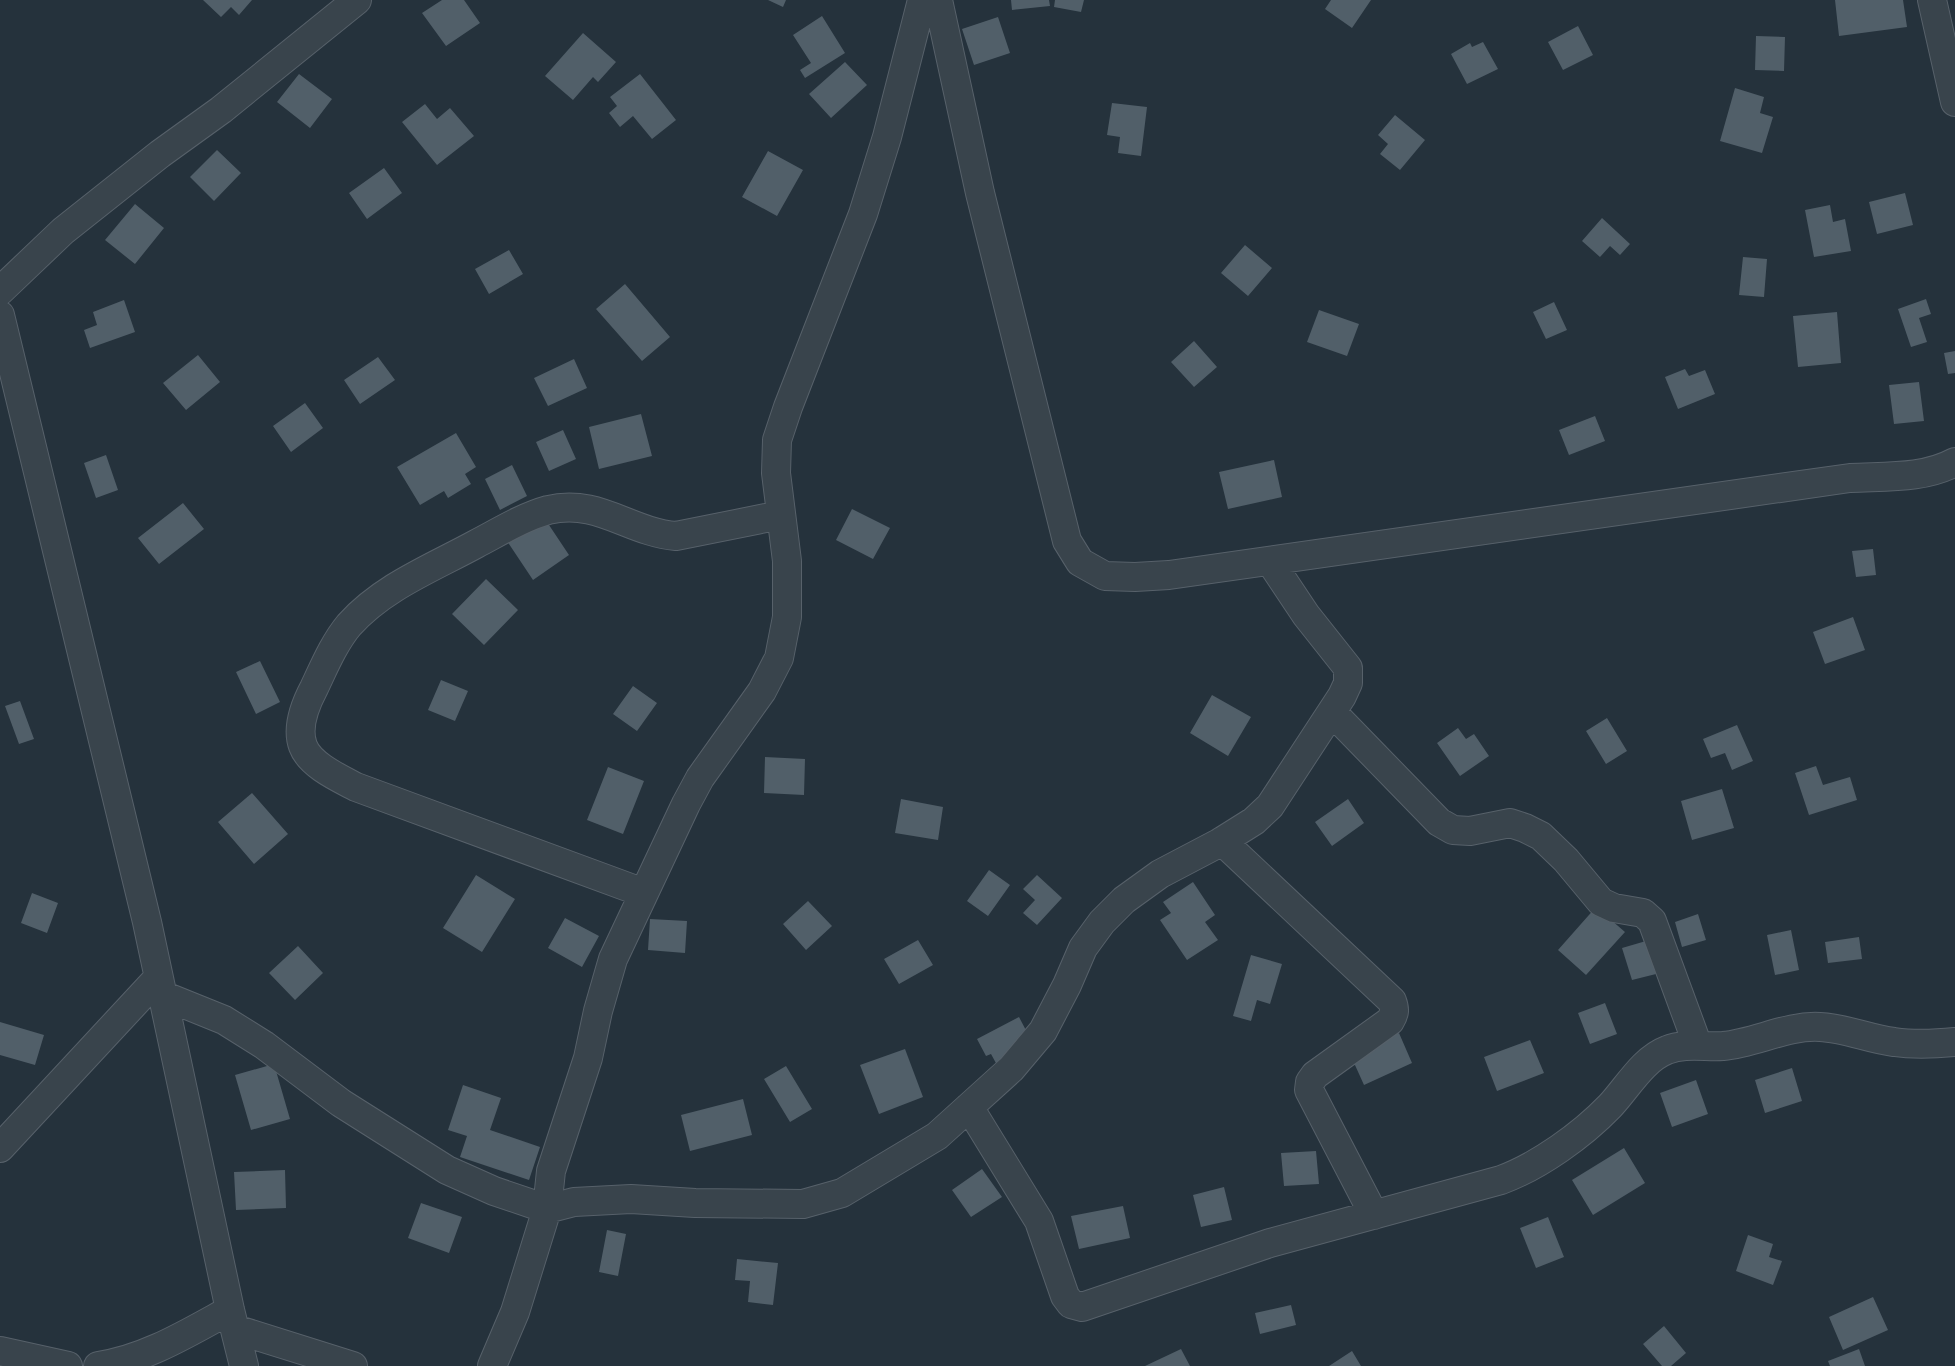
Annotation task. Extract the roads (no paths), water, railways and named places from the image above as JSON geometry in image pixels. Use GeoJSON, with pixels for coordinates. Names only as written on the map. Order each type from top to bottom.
{"type":"FeatureCollection","features":[{"type":"Feature","properties":{"kind":"street"},"geometry":{"type":"LineString","coordinates":[[0,291],[63,232],[160,154],[221,110],[357,0]]}},
{"type":"Feature","properties":{"kind":"street"},"geometry":{"type":"LineString","coordinates":[[492,1366],[515,1312],[547,1209],[551,1171],[588,1058],[598,1011],[613,959],[700,778],[762,691],[779,658],[787,617],[787,561],[776,473],[777,440],[788,406],[863,214],[887,137],[922,0]]}},
{"type":"Feature","properties":{"kind":"street"},"geometry":{"type":"LineString","coordinates":[[938,0],[980,193],[1066,541],[1080,562],[1105,576],[1168,575],[1850,478],[1940,471],[1955,462]]}},
{"type":"Feature","properties":{"kind":"street"},"geometry":{"type":"LineString","coordinates":[[1932,0],[1955,102]]}},
{"type":"Feature","properties":{"kind":"street"},"geometry":{"type":"LineString","coordinates":[[0,314],[3,347],[144,912],[244,1366]]}},
{"type":"Feature","properties":{"kind":"street"},"geometry":{"type":"LineString","coordinates":[[644,893],[356,787],[333,775],[314,762],[303,746],[301,726],[306,704],[330,656],[348,626],[390,590],[519,522],[546,511],[568,507],[590,509],[660,534],[676,536],[781,515]]}},
{"type":"Feature","properties":{"kind":"street"},"geometry":{"type":"LineString","coordinates":[[160,986],[264,1044],[341,1103],[447,1170],[494,1191],[547,1209],[574,1202],[631,1199],[803,1204],[842,1193],[937,1136],[1010,1069],[1043,1031],[1067,985],[1083,948],[1102,922],[1124,900],[1160,874],[1222,841],[1254,821],[1270,806],[1332,712],[1348,683],[1348,668],[1306,615],[1270,561]]}},
{"type":"Feature","properties":{"kind":"street"},"geometry":{"type":"LineString","coordinates":[[1332,712],[1438,822],[1453,830],[1470,831],[1510,823],[1525,828],[1541,836],[1566,860],[1601,902],[1614,908],[1643,913],[1652,921],[1698,1046]]}},
{"type":"Feature","properties":{"kind":"street"},"geometry":{"type":"LineString","coordinates":[[1222,841],[1392,1001],[1395,1008],[1394,1015],[1390,1021],[1314,1075],[1310,1082],[1309,1090],[1374,1215]]}},
{"type":"Feature","properties":{"kind":"street"},"geometry":{"type":"LineString","coordinates":[[0,1148],[160,986]]}},
{"type":"Feature","properties":{"kind":"street"},"geometry":{"type":"LineString","coordinates":[[969,1107],[1039,1221],[1065,1296],[1071,1304],[1082,1307],[1239,1253],[1521,1173],[1602,1114],[1654,1057],[1666,1050],[1682,1046],[1723,1046],[1791,1030],[1819,1027],[1894,1042],[1935,1044],[1955,1042]]}},
{"type":"Feature","properties":{"kind":"street"},"geometry":{"type":"LineString","coordinates":[[98,1366],[138,1356],[170,1342],[233,1320],[353,1366]]}},
{"type":"Feature","properties":{"kind":"street"},"geometry":{"type":"LineString","coordinates":[[0,1351],[68,1366]]}}]}
